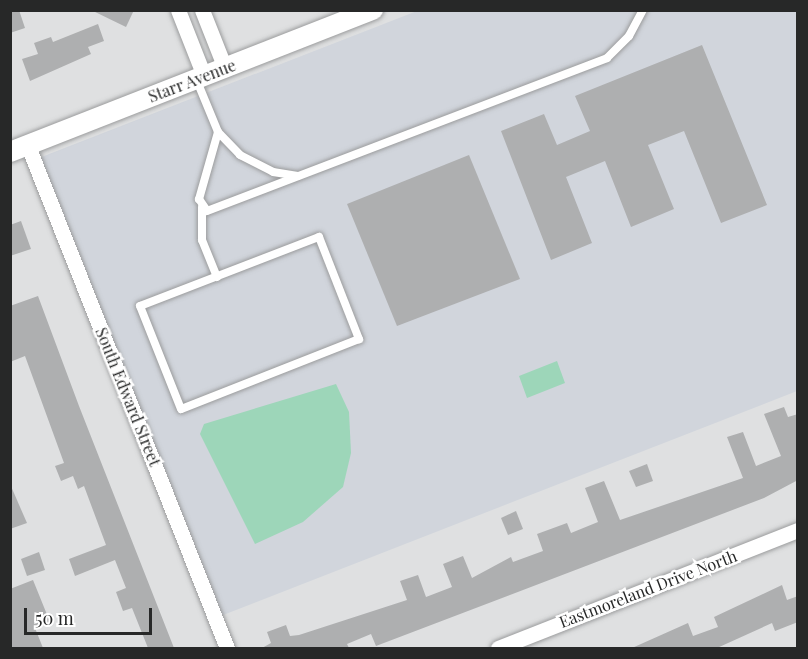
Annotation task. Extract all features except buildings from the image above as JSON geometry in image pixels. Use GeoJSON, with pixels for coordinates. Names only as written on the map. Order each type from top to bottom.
{"type":"FeatureCollection","features":[{"type":"Feature","properties":{"kind":"street"},"geometry":{"type":"LineString","coordinates":[[178,10],[200,78]]}},
{"type":"Feature","properties":{"kind":"street"},"geometry":{"type":"LineString","coordinates":[[202,10],[225,68]]}},
{"type":"Feature","properties":{"kind":"street","name":"Starr Avenue"},"geometry":{"type":"LineString","coordinates":[[19,149],[373,10]]}},
{"type":"Feature","properties":{"kind":"street","name":"South Edward Street"},"geometry":{"type":"LineString","coordinates":[[19,149],[227,648]]}},
{"type":"Feature","properties":{"kind":"street","name":"Eastmoreland Drive North"},"geometry":{"type":"LineString","coordinates":[[498,648],[798,530]]}},
{"type":"Feature","properties":{"kind":"lane"},"geometry":{"type":"LineString","coordinates":[[202,207],[223,208],[607,58],[629,36],[643,10]]}},
{"type":"Feature","properties":{"kind":"lane"},"geometry":{"type":"LineString","coordinates":[[200,78],[218,132],[240,155],[273,172],[300,177]]}},
{"type":"Feature","properties":{"kind":"lane"},"geometry":{"type":"LineString","coordinates":[[217,277],[202,240],[202,207],[199,199],[218,132]]}},
{"type":"Feature","properties":{"kind":"lane"},"geometry":{"type":"LineString","coordinates":[[319,237],[359,339],[181,409],[140,306],[217,277],[319,237]]}},
{"type":"Feature","properties":{"kind":"shaded area"},"geometry":{"type":"Polygon","coordinates":[[[417,11],[797,11],[797,391],[218,617],[39,158],[417,11]]]}},
{"type":"Feature","properties":{"kind":"green space"},"geometry":{"type":"Polygon","coordinates":[[[557,361],[565,383],[527,398],[519,376],[557,361]]]}},
{"type":"Feature","properties":{"kind":"green space"},"geometry":{"type":"Polygon","coordinates":[[[336,384],[349,412],[351,453],[343,487],[303,522],[255,544],[200,434],[204,424],[336,384]]]}}]}
